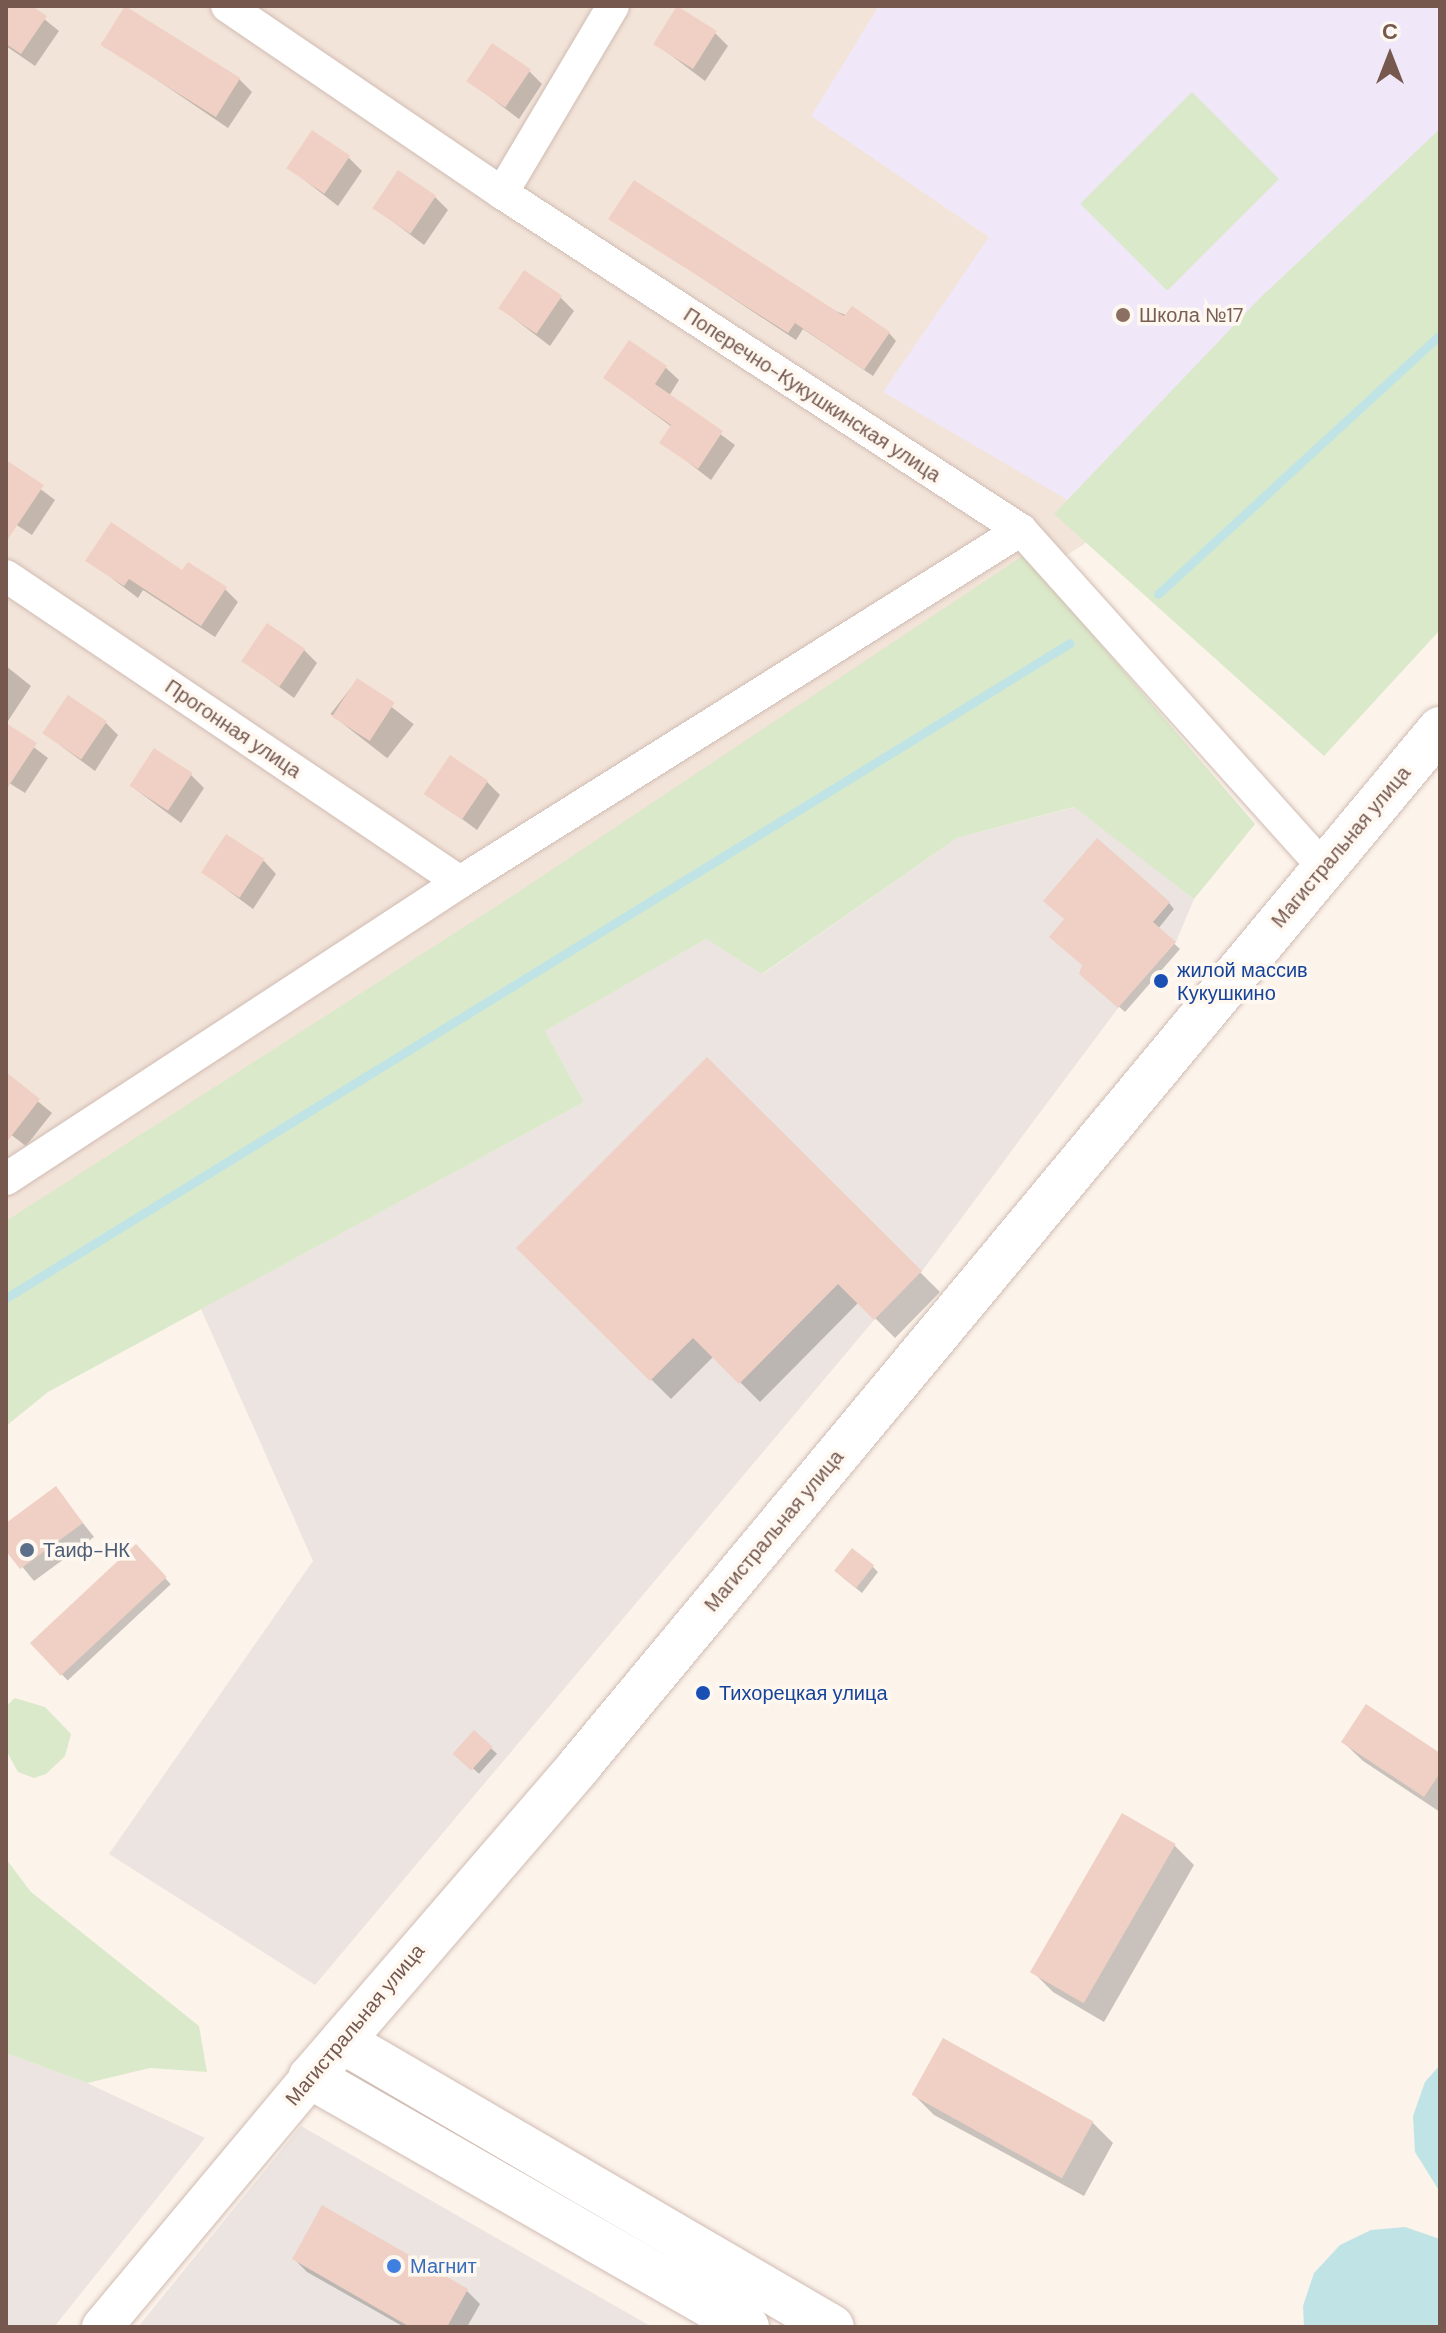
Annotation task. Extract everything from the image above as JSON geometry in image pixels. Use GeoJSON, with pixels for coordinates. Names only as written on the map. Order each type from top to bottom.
{"type":"FeatureCollection","features":[{"type":"Feature","properties":{"kind":"main road","name":"Магистральная улица"},"geometry":{"type":"LineString","coordinates":[[311,2077],[579,1766],[1440,729]]}},
{"type":"Feature","properties":{"kind":"main road"},"geometry":{"type":"LineString","coordinates":[[342,2041],[832,2327]]}},
{"type":"Feature","properties":{"kind":"main road"},"geometry":{"type":"LineString","coordinates":[[311,2077],[747,2327]]}},
{"type":"Feature","properties":{"kind":"street","name":"Поперечно-Кукушкинская улица"},"geometry":{"type":"LineString","coordinates":[[227,6],[502,193],[1021,530],[1324,868]]}},
{"type":"Feature","properties":{"kind":"street"},"geometry":{"type":"LineString","coordinates":[[502,193],[613,6]]}},
{"type":"Feature","properties":{"kind":"street"},"geometry":{"type":"LineString","coordinates":[[6,1179],[460,882],[1021,530]]}},
{"type":"Feature","properties":{"kind":"street","name":"Прогонная улица"},"geometry":{"type":"LineString","coordinates":[[6,576],[460,882]]}},
{"type":"Feature","properties":{"kind":"street","name":"Магистральная улица"},"geometry":{"type":"LineString","coordinates":[[102,2327],[311,2077]]}},
{"type":"Feature","properties":{"kind":"shaded area"},"geometry":{"type":"Polygon","coordinates":[[[6,6],[879,6],[812,116],[989,237],[1112,526],[6,1239],[6,6]]]}},
{"type":"Feature","properties":{"kind":"shaded area","name":"Школа №17"},"geometry":{"type":"Polygon","coordinates":[[[879,6],[1440,6],[1440,178],[1112,526],[883,392],[989,237],[811,116],[879,6]]]}},
{"type":"Feature","properties":{"kind":"shaded area"},"geometry":{"type":"Polygon","coordinates":[[[1075,807],[1194,899],[1176,942],[1118,1008],[922,1271],[874,1320],[315,1985],[109,1854],[313,1561],[201,1309],[584,1102],[545,1031],[706,939],[763,974],[957,838],[1075,807]]]}},
{"type":"Feature","properties":{"kind":"shaded area"},"geometry":{"type":"Polygon","coordinates":[[[6,2053],[87,2083],[205,2138],[54,2327],[6,2327],[6,2053]]]}},
{"type":"Feature","properties":{"kind":"shaded area"},"geometry":{"type":"Polygon","coordinates":[[[301,2126],[652,2327],[138,2327],[301,2126]]]}},
{"type":"Feature","properties":{"kind":"green space"},"geometry":{"type":"Polygon","coordinates":[[[1192,92],[1279,179],[1167,291],[1080,204],[1192,92]]]}},
{"type":"Feature","properties":{"kind":"green space"},"geometry":{"type":"Polygon","coordinates":[[[1440,129],[1440,630],[1324,756],[1054,514],[1261,297],[1440,129]]]}},
{"type":"Feature","properties":{"kind":"green space"},"geometry":{"type":"Polygon","coordinates":[[[1024,555],[1255,824],[1194,899],[1074,807],[957,838],[762,974],[706,939],[545,1031],[584,1102],[48,1392],[6,1426],[6,1221],[517,893],[1024,555]]]}},
{"type":"Feature","properties":{"kind":"green space"},"geometry":{"type":"Polygon","coordinates":[[[15,1698],[45,1707],[71,1734],[65,1756],[46,1774],[34,1778],[18,1772],[6,1750],[6,1706],[15,1698]]]}},
{"type":"Feature","properties":{"kind":"green space"},"geometry":{"type":"Polygon","coordinates":[[[6,1859],[31,1892],[199,2026],[207,2072],[150,2068],[87,2083],[6,2053],[6,1859]]]}},
{"type":"Feature","properties":{"kind":"water"},"geometry":{"type":"Polygon","coordinates":[[[1440,2065],[1440,2192],[1415,2152],[1413,2116],[1425,2082],[1440,2065]]]}},
{"type":"Feature","properties":{"kind":"water"},"geometry":{"type":"Polygon","coordinates":[[[1405,2227],[1440,2239],[1440,2327],[1304,2327],[1303,2306],[1314,2273],[1340,2245],[1371,2230],[1405,2227]]]}},
{"type":"Feature","properties":{"kind":"building"},"geometry":{"type":"Polygon","coordinates":[[[6,6],[32,6],[47,16],[21,54],[6,44],[6,6]]]}},
{"type":"Feature","properties":{"kind":"building"},"geometry":{"type":"Polygon","coordinates":[[[125,6],[240,78],[216,117],[101,45],[125,6]]]}},
{"type":"Feature","properties":{"kind":"building"},"geometry":{"type":"Polygon","coordinates":[[[677,6],[717,31],[693,69],[653,44],[677,6]]]}},
{"type":"Feature","properties":{"kind":"building"},"geometry":{"type":"Polygon","coordinates":[[[492,43],[531,69],[505,107],[466,81],[492,43]]]}},
{"type":"Feature","properties":{"kind":"building"},"geometry":{"type":"Polygon","coordinates":[[[312,130],[350,156],[324,194],[286,168],[312,130]]]}},
{"type":"Feature","properties":{"kind":"building"},"geometry":{"type":"Polygon","coordinates":[[[398,170],[436,196],[410,234],[372,208],[398,170]]]}},
{"type":"Feature","properties":{"kind":"building"},"geometry":{"type":"Polygon","coordinates":[[[634,180],[844,316],[852,306],[890,332],[864,370],[795,323],[788,333],[608,219],[634,180]]]}},
{"type":"Feature","properties":{"kind":"building"},"geometry":{"type":"Polygon","coordinates":[[[524,270],[562,296],[536,334],[498,308],[524,270]]]}},
{"type":"Feature","properties":{"kind":"building"},"geometry":{"type":"Polygon","coordinates":[[[629,340],[667,366],[655,384],[723,431],[698,469],[659,443],[671,425],[603,378],[629,340]]]}},
{"type":"Feature","properties":{"kind":"building"},"geometry":{"type":"Polygon","coordinates":[[[6,460],[44,485],[6,542],[6,460]]]}},
{"type":"Feature","properties":{"kind":"building"},"geometry":{"type":"Polygon","coordinates":[[[111,522],[182,570],[188,562],[227,587],[201,626],[129,579],[124,586],[85,561],[111,522]]]}},
{"type":"Feature","properties":{"kind":"building"},"geometry":{"type":"Polygon","coordinates":[[[267,623],[305,649],[279,687],[241,661],[267,623]]]}},
{"type":"Feature","properties":{"kind":"building"},"geometry":{"type":"Polygon","coordinates":[[[357,678],[395,703],[370,741],[332,717],[357,678]]]}},
{"type":"Feature","properties":{"kind":"building"},"geometry":{"type":"Polygon","coordinates":[[[68,695],[107,721],[81,759],[42,733],[68,695]]]}},
{"type":"Feature","properties":{"kind":"building"},"geometry":{"type":"Polygon","coordinates":[[[6,723],[37,743],[6,790],[6,723]]]}},
{"type":"Feature","properties":{"kind":"building"},"geometry":{"type":"Polygon","coordinates":[[[154,748],[193,773],[168,811],[129,786],[154,748]]]}},
{"type":"Feature","properties":{"kind":"building"},"geometry":{"type":"Polygon","coordinates":[[[450,755],[488,781],[462,820],[424,794],[450,755]]]}},
{"type":"Feature","properties":{"kind":"building"},"geometry":{"type":"Polygon","coordinates":[[[226,834],[265,859],[240,898],[201,873],[226,834]]]}},
{"type":"Feature","properties":{"kind":"building"},"geometry":{"type":"Polygon","coordinates":[[[1097,838],[1170,902],[1153,922],[1176,942],[1118,1008],[1079,974],[1082,965],[1049,937],[1064,919],[1043,901],[1097,838]]]}},
{"type":"Feature","properties":{"kind":"building"},"geometry":{"type":"Polygon","coordinates":[[[707,1057],[922,1271],[874,1320],[838,1284],[739,1384],[693,1338],[650,1381],[516,1248],[707,1057]]]}},
{"type":"Feature","properties":{"kind":"building"},"geometry":{"type":"Polygon","coordinates":[[[6,1072],[40,1099],[6,1143],[6,1072]]]}},
{"type":"Feature","properties":{"kind":"building"},"geometry":{"type":"Polygon","coordinates":[[[56,1486],[83,1523],[20,1569],[6,1551],[6,1523],[56,1486]]]}},
{"type":"Feature","properties":{"kind":"building"},"geometry":{"type":"Polygon","coordinates":[[[136,1544],[167,1577],[61,1676],[30,1643],[136,1544]]]}},
{"type":"Feature","properties":{"kind":"building"},"geometry":{"type":"Polygon","coordinates":[[[852,1548],[874,1565],[856,1588],[834,1571],[852,1548]]]}},
{"type":"Feature","properties":{"kind":"building"},"geometry":{"type":"Polygon","coordinates":[[[1366,1704],[1440,1753],[1440,1773],[1424,1797],[1341,1742],[1366,1704]]]}},
{"type":"Feature","properties":{"kind":"building"},"geometry":{"type":"Polygon","coordinates":[[[474,1730],[493,1747],[471,1771],[453,1754],[474,1730]]]}},
{"type":"Feature","properties":{"kind":"building"},"geometry":{"type":"Polygon","coordinates":[[[1122,1813],[1176,1844],[1084,2003],[1030,1972],[1122,1813]]]}},
{"type":"Feature","properties":{"kind":"building"},"geometry":{"type":"Polygon","coordinates":[[[943,2038],[1093,2121],[1062,2178],[911,2095],[943,2038]]]}},
{"type":"Feature","properties":{"kind":"building"},"geometry":{"type":"Polygon","coordinates":[[[322,2205],[468,2289],[447,2327],[410,2327],[292,2259],[322,2205]]]}},
{"type":"Feature","properties":{"kind":"waterway"},"geometry":{"type":"LineString","coordinates":[[1158,594],[1440,335]]}},
{"type":"Feature","properties":{"kind":"waterway"},"geometry":{"type":"LineString","coordinates":[[6,1298],[1070,643]]}},
{"type":"Feature","properties":{"kind":"place","name":"Школа №17"},"geometry":{"type":"Point","coordinates":[1123,315]}},
{"type":"Feature","properties":{"kind":"place","name":"жилой массив Кукушкино"},"geometry":{"type":"Point","coordinates":[1161,981]}},
{"type":"Feature","properties":{"kind":"place","name":"Таиф-НК"},"geometry":{"type":"Point","coordinates":[27,1550]}},
{"type":"Feature","properties":{"kind":"place","name":"Тихорецкая улица"},"geometry":{"type":"Point","coordinates":[703,1693]}},
{"type":"Feature","properties":{"kind":"place","name":"Магнит"},"geometry":{"type":"Point","coordinates":[394,2266]}}]}
